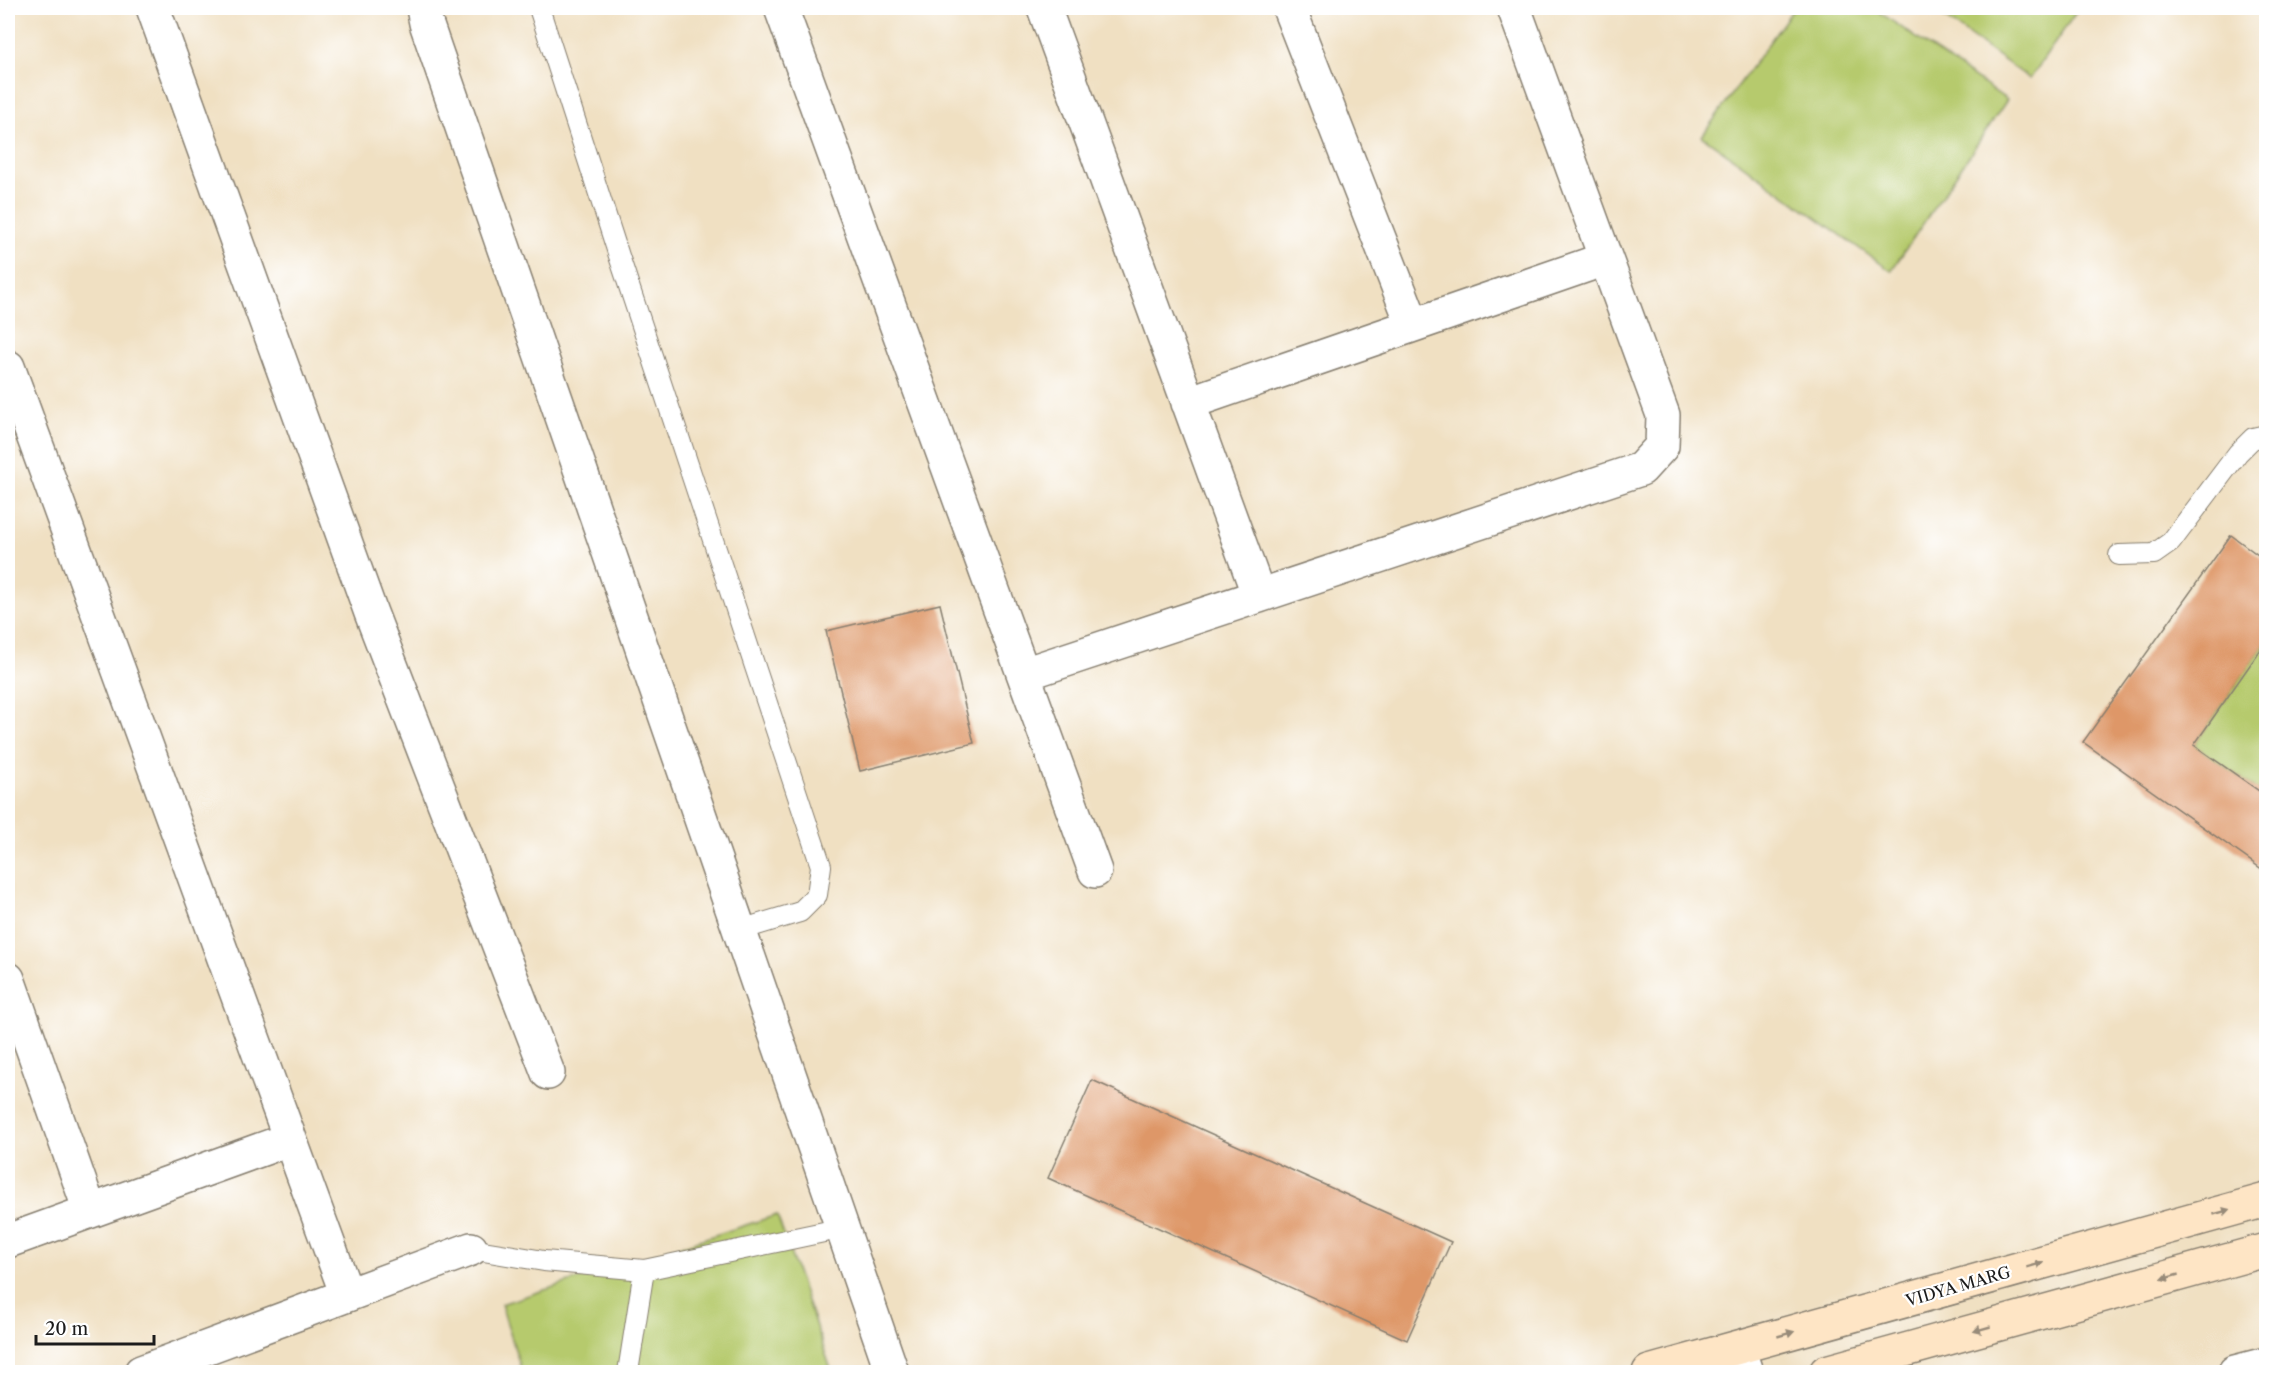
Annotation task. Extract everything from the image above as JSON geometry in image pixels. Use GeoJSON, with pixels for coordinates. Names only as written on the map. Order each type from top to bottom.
{"type":"FeatureCollection","features":[{"type":"Feature","properties":{"kind":"main road","name":"VIDYA MARG"},"geometry":{"type":"LineString","coordinates":[[1649,1372],[1742,1360],[2266,1200]]}},
{"type":"Feature","properties":{"kind":"main road"},"geometry":{"type":"LineString","coordinates":[[1826,1372],[2266,1250]]}},
{"type":"Feature","properties":{"kind":"street"},"geometry":{"type":"LineString","coordinates":[[153,8],[371,613],[548,1073]]}},
{"type":"Feature","properties":{"kind":"street"},"geometry":{"type":"LineString","coordinates":[[423,8],[892,1372]]}},
{"type":"Feature","properties":{"kind":"street"},"geometry":{"type":"LineString","coordinates":[[781,8],[1095,872]]}},
{"type":"Feature","properties":{"kind":"street"},"geometry":{"type":"LineString","coordinates":[[1044,8],[1259,596]]}},
{"type":"Feature","properties":{"kind":"street"},"geometry":{"type":"LineString","coordinates":[[1289,8],[1413,325]]}},
{"type":"Feature","properties":{"kind":"street"},"geometry":{"type":"LineString","coordinates":[[1024,674],[1641,469],[1662,446],[1663,416],[1514,8]]}},
{"type":"Feature","properties":{"kind":"street"},"geometry":{"type":"LineString","coordinates":[[1188,403],[1605,259]]}},
{"type":"Feature","properties":{"kind":"street"},"geometry":{"type":"LineString","coordinates":[[8,367],[347,1295]]}},
{"type":"Feature","properties":{"kind":"street"},"geometry":{"type":"LineString","coordinates":[[8,979],[90,1211]]}},
{"type":"Feature","properties":{"kind":"street"},"geometry":{"type":"LineString","coordinates":[[8,1241],[290,1139]]}},
{"type":"Feature","properties":{"kind":"street"},"geometry":{"type":"LineString","coordinates":[[141,1372],[471,1249]]}},
{"type":"Feature","properties":{"kind":"street"},"geometry":{"type":"LineString","coordinates":[[2235,1372],[2266,1364]]}},
{"type":"Feature","properties":{"kind":"lane"},"geometry":{"type":"LineString","coordinates":[[540,8],[630,290],[821,866],[817,895],[800,912],[740,930]]}},
{"type":"Feature","properties":{"kind":"lane"},"geometry":{"type":"LineString","coordinates":[[2119,555],[2154,554],[2171,542],[2238,453],[2253,438],[2266,435]]}},
{"type":"Feature","properties":{"kind":"lane"},"geometry":{"type":"LineString","coordinates":[[471,1249],[544,1261],[644,1270],[843,1228]]}},
{"type":"Feature","properties":{"kind":"lane"},"geometry":{"type":"LineString","coordinates":[[628,1372],[644,1270]]}},
{"type":"Feature","properties":{"kind":"green space"},"geometry":{"type":"Polygon","coordinates":[[[1794,8],[1873,8],[2007,100],[1891,271],[1702,136],[1794,8]]]}},
{"type":"Feature","properties":{"kind":"green space"},"geometry":{"type":"Polygon","coordinates":[[[1931,8],[2079,8],[2030,79],[1931,8]]]}},
{"type":"Feature","properties":{"kind":"green space"},"geometry":{"type":"Polygon","coordinates":[[[2266,642],[2266,796],[2194,745],[2266,642]]]}},
{"type":"Feature","properties":{"kind":"green space"},"geometry":{"type":"Polygon","coordinates":[[[777,1215],[832,1372],[522,1372],[501,1304],[777,1215]]]}},
{"type":"Feature","properties":{"kind":"building"},"geometry":{"type":"Polygon","coordinates":[[[2231,535],[2266,561],[2266,642],[2194,745],[2266,796],[2266,872],[2083,742],[2231,535]]]}},
{"type":"Feature","properties":{"kind":"building"},"geometry":{"type":"Polygon","coordinates":[[[940,604],[974,743],[860,771],[826,631],[940,604]]]}},
{"type":"Feature","properties":{"kind":"building"},"geometry":{"type":"Polygon","coordinates":[[[1092,1080],[1451,1242],[1407,1340],[1048,1178],[1092,1080]]]}}]}
